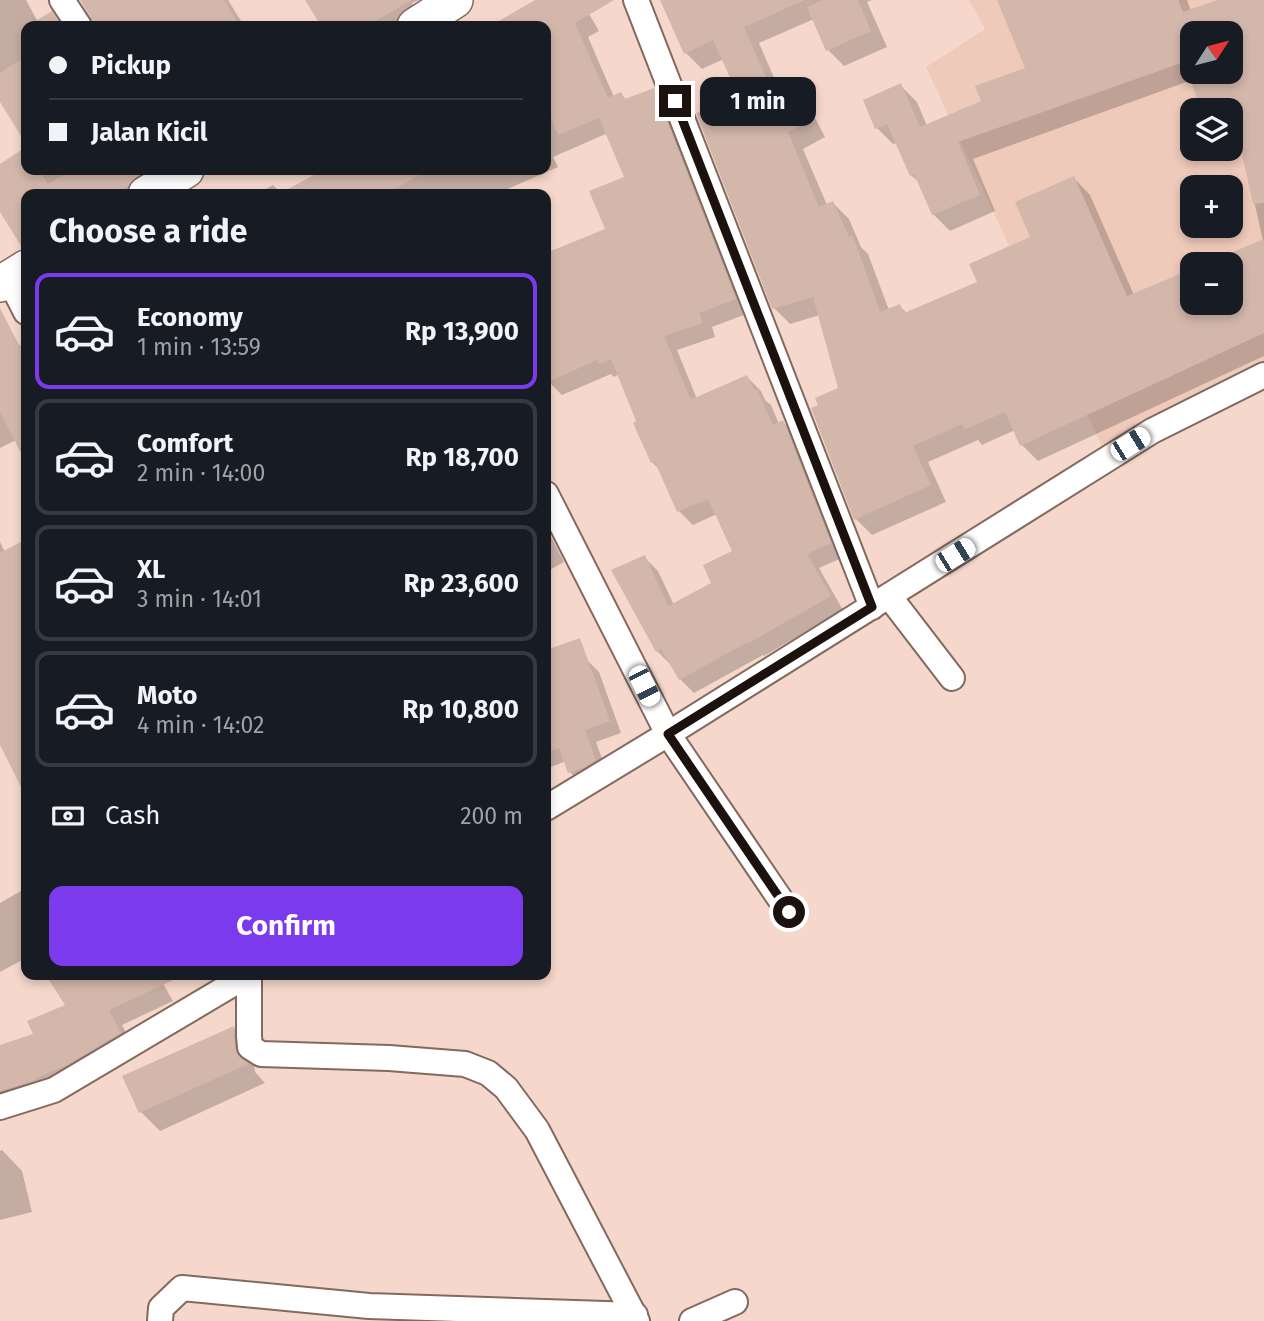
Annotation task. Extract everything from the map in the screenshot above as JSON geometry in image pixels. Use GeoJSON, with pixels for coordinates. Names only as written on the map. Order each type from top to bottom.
{"type":"FeatureCollection","features":[{"type":"Feature","properties":{"kind":"main road"},"geometry":{"type":"LineString","coordinates":[[426,21],[455,0]]}},
{"type":"Feature","properties":{"kind":"main road"},"geometry":{"type":"LineString","coordinates":[[153,189],[174,175]]}},
{"type":"Feature","properties":{"kind":"street"},"geometry":{"type":"LineString","coordinates":[[62,0],[76,21]]}},
{"type":"Feature","properties":{"kind":"street"},"geometry":{"type":"LineString","coordinates":[[636,0],[880,602],[952,678]]}},
{"type":"Feature","properties":{"kind":"street"},"geometry":{"type":"LineString","coordinates":[[12,277],[21,300]]}},
{"type":"Feature","properties":{"kind":"street"},"geometry":{"type":"LineString","coordinates":[[551,805],[1152,430],[1264,375]]}},
{"type":"Feature","properties":{"kind":"street"},"geometry":{"type":"LineString","coordinates":[[551,504],[668,734],[789,912]]}},
{"type":"Feature","properties":{"kind":"street"},"geometry":{"type":"LineString","coordinates":[[0,1107],[54,1090],[238,980]]}},
{"type":"Feature","properties":{"kind":"street"},"geometry":{"type":"LineString","coordinates":[[160,1321],[161,1308],[182,1288],[369,1314],[636,1318],[537,1130],[506,1088],[488,1073],[465,1064],[388,1058],[261,1054],[250,1047],[249,980]]}},
{"type":"Feature","properties":{"kind":"street"},"geometry":{"type":"LineString","coordinates":[[692,1321],[735,1303]]}},
{"type":"Feature","properties":{"kind":"shaded area"},"geometry":{"type":"Polygon","coordinates":[[[969,0],[1264,0],[1264,368],[1108,459],[926,67],[985,29],[969,0]]]}},
{"type":"Feature","properties":{"kind":"building"},"geometry":{"type":"Polygon","coordinates":[[[80,0],[224,0],[237,21],[92,21],[80,0]]]}},
{"type":"Feature","properties":{"kind":"building"},"geometry":{"type":"Polygon","coordinates":[[[305,0],[412,0],[375,21],[318,21],[305,0]]]}},
{"type":"Feature","properties":{"kind":"building"},"geometry":{"type":"Polygon","coordinates":[[[535,0],[614,0],[575,23],[608,98],[621,92],[625,99],[654,88],[736,299],[699,313],[703,323],[664,336],[692,399],[747,375],[755,391],[757,389],[773,425],[783,420],[831,543],[807,554],[831,596],[679,680],[661,649],[656,652],[611,570],[645,555],[668,606],[711,583],[703,565],[732,551],[708,499],[677,512],[655,462],[651,463],[633,423],[636,421],[611,359],[599,364],[597,360],[551,381],[551,251],[605,229],[589,191],[624,177],[599,118],[558,135],[551,118],[551,21],[499,21],[535,0]]]}},
{"type":"Feature","properties":{"kind":"building"},"geometry":{"type":"Polygon","coordinates":[[[660,0],[805,0],[744,27],[772,91],[790,81],[810,121],[788,132],[819,207],[833,201],[849,237],[853,236],[880,312],[900,304],[904,313],[977,282],[969,264],[1030,237],[1015,202],[1074,176],[1127,296],[1180,274],[1180,315],[1243,315],[1243,252],[1233,252],[1264,239],[1264,333],[1020,446],[1005,412],[965,429],[962,424],[913,446],[931,485],[854,520],[811,408],[818,405],[815,398],[838,388],[813,297],[772,309],[696,113],[738,95],[713,40],[684,54],[660,0]]]}},
{"type":"Feature","properties":{"kind":"building"},"geometry":{"type":"Polygon","coordinates":[[[823,0],[858,0],[871,31],[826,51],[807,7],[823,0]]]}},
{"type":"Feature","properties":{"kind":"building"},"geometry":{"type":"Polygon","coordinates":[[[997,0],[1178,0],[1183,12],[1217,0],[1264,0],[1264,203],[1253,204],[1243,159],[1243,98],[1197,98],[1192,84],[1243,84],[1243,21],[1180,21],[1180,63],[958,142],[980,195],[932,215],[914,174],[910,176],[887,124],[875,129],[863,100],[901,83],[920,127],[981,101],[975,86],[1025,68],[997,0]]]}},
{"type":"Feature","properties":{"kind":"building"},"geometry":{"type":"Polygon","coordinates":[[[52,11],[58,21],[35,21],[52,11]]]}},
{"type":"Feature","properties":{"kind":"building"},"geometry":{"type":"Polygon","coordinates":[[[21,59],[21,136],[0,102],[0,73],[21,59]]]}},
{"type":"Feature","properties":{"kind":"building"},"geometry":{"type":"Polygon","coordinates":[[[21,150],[21,175],[42,175],[48,184],[63,175],[139,175],[123,189],[21,189],[21,246],[0,212],[0,164],[21,150]]]}},
{"type":"Feature","properties":{"kind":"building"},"geometry":{"type":"Polygon","coordinates":[[[314,175],[419,175],[395,189],[288,189],[314,175]]]}},
{"type":"Feature","properties":{"kind":"building"},"geometry":{"type":"Polygon","coordinates":[[[0,308],[21,349],[21,453],[0,412],[0,308]]]}},
{"type":"Feature","properties":{"kind":"building"},"geometry":{"type":"Polygon","coordinates":[[[21,542],[21,787],[0,745],[0,553],[21,542]]]}},
{"type":"Feature","properties":{"kind":"building"},"geometry":{"type":"Polygon","coordinates":[[[580,638],[610,721],[585,730],[596,760],[568,773],[559,748],[551,751],[551,648],[580,638]]]}},
{"type":"Feature","properties":{"kind":"building"},"geometry":{"type":"Polygon","coordinates":[[[49,980],[173,980],[109,1010],[121,1033],[67,1065],[35,1080],[0,1091],[0,1045],[33,1034],[27,1021],[65,1005],[49,980]]]}},
{"type":"Feature","properties":{"kind":"building"},"geometry":{"type":"Polygon","coordinates":[[[234,1026],[237,1054],[248,1064],[139,1113],[122,1076],[234,1026]]]}},
{"type":"Feature","properties":{"kind":"route"},"geometry":{"type":"LineString","coordinates":[[675,101],[872,607],[668,734],[789,912]]}}]}
